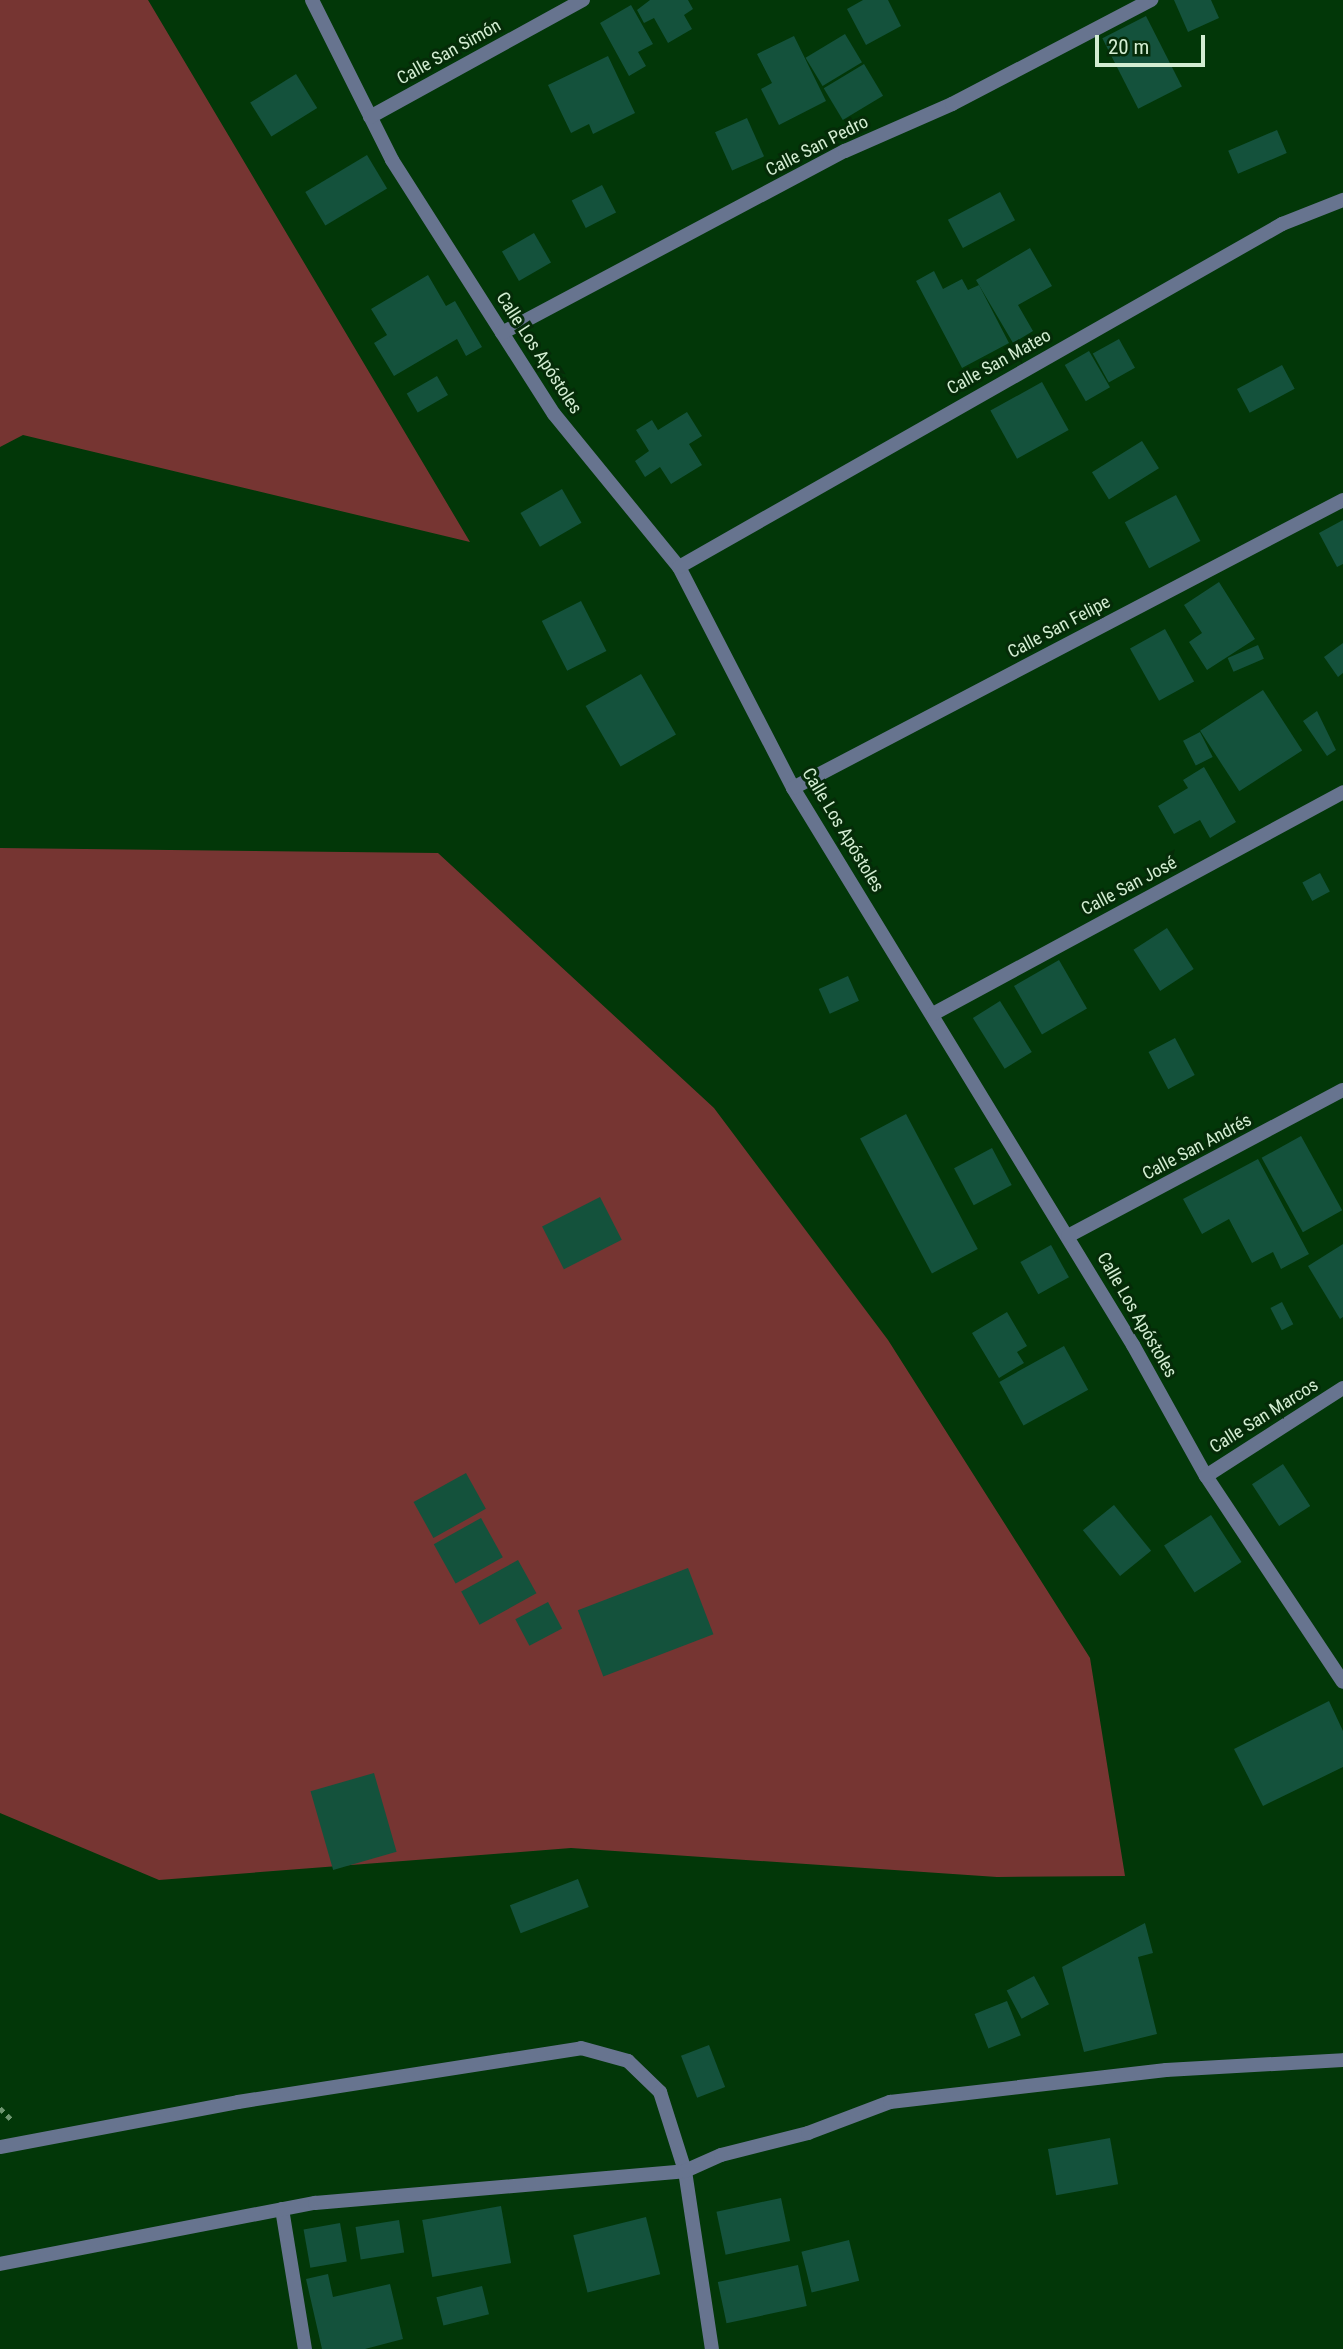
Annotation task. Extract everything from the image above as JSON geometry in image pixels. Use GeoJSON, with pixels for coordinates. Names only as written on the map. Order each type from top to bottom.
{"type":"FeatureCollection","features":[{"type":"Feature","properties":{"kind":"street","name":"Calle Los Apóstoles"},"geometry":{"type":"LineString","coordinates":[[312,0],[392,160],[554,414],[679,567],[793,788],[1068,1236],[1206,1475],[1343,1682]]}},
{"type":"Feature","properties":{"kind":"street","name":"Calle San Simón"},"geometry":{"type":"LineString","coordinates":[[370,117],[583,0]]}},
{"type":"Feature","properties":{"kind":"street","name":"Calle San Pedro"},"geometry":{"type":"LineString","coordinates":[[502,333],[845,151],[952,104],[1151,0]]}},
{"type":"Feature","properties":{"kind":"street","name":"Calle San Mateo"},"geometry":{"type":"LineString","coordinates":[[679,567],[1282,224],[1343,200]]}},
{"type":"Feature","properties":{"kind":"street","name":"Calle San Felipe"},"geometry":{"type":"LineString","coordinates":[[793,788],[1343,500]]}},
{"type":"Feature","properties":{"kind":"street","name":"Calle San José"},"geometry":{"type":"LineString","coordinates":[[933,1014],[1343,792]]}},
{"type":"Feature","properties":{"kind":"street","name":"Calle San Andrés"},"geometry":{"type":"LineString","coordinates":[[1068,1236],[1343,1090]]}},
{"type":"Feature","properties":{"kind":"street","name":"Calle San Marcos"},"geometry":{"type":"LineString","coordinates":[[1206,1475],[1343,1388]]}},
{"type":"Feature","properties":{"kind":"street"},"geometry":{"type":"LineString","coordinates":[[0,2147],[238,2102],[581,2048],[628,2061],[660,2092],[685,2171],[712,2349]]}},
{"type":"Feature","properties":{"kind":"street"},"geometry":{"type":"LineString","coordinates":[[0,2264],[282,2209],[685,2171],[721,2155],[807,2133],[890,2102],[1166,2070],[1343,2060]]}},
{"type":"Feature","properties":{"kind":"street"},"geometry":{"type":"LineString","coordinates":[[282,2209],[305,2349]]}},
{"type":"Feature","properties":{"kind":"shaded area"},"geometry":{"type":"Polygon","coordinates":[[[0,0],[148,0],[470,542],[23,435],[0,447],[0,0]]]}},
{"type":"Feature","properties":{"kind":"shaded area"},"geometry":{"type":"Polygon","coordinates":[[[0,848],[438,853],[714,1108],[888,1340],[1090,1658],[1125,1876],[997,1877],[571,1848],[159,1880],[0,1813],[0,848]]]}},
{"type":"Feature","properties":{"kind":"building"},"geometry":{"type":"Polygon","coordinates":[[[650,0],[688,0],[693,9],[684,15],[692,29],[668,43],[654,18],[644,23],[637,10],[650,0]]]}},
{"type":"Feature","properties":{"kind":"building"},"geometry":{"type":"Polygon","coordinates":[[[863,0],[888,0],[901,26],[866,45],[847,9],[863,0]]]}},
{"type":"Feature","properties":{"kind":"building"},"geometry":{"type":"Polygon","coordinates":[[[1174,0],[1211,0],[1219,18],[1188,32],[1174,0]]]}},
{"type":"Feature","properties":{"kind":"building"},"geometry":{"type":"Polygon","coordinates":[[[631,5],[653,44],[638,52],[646,66],[629,76],[600,23],[631,5]]]}},
{"type":"Feature","properties":{"kind":"building"},"geometry":{"type":"Polygon","coordinates":[[[1146,16],[1182,86],[1138,109],[1102,38],[1146,16]]]}},
{"type":"Feature","properties":{"kind":"building"},"geometry":{"type":"Polygon","coordinates":[[[845,34],[862,62],[823,86],[806,58],[845,34]]]}},
{"type":"Feature","properties":{"kind":"building"},"geometry":{"type":"Polygon","coordinates":[[[794,36],[826,101],[779,125],[761,89],[772,83],[757,54],[794,36]]]}},
{"type":"Feature","properties":{"kind":"building"},"geometry":{"type":"Polygon","coordinates":[[[608,56],[635,113],[593,134],[589,124],[571,133],[548,85],[608,56]]]}},
{"type":"Feature","properties":{"kind":"building"},"geometry":{"type":"Polygon","coordinates":[[[864,64],[883,96],[843,120],[824,88],[864,64]]]}},
{"type":"Feature","properties":{"kind":"building"},"geometry":{"type":"Polygon","coordinates":[[[296,74],[317,108],[271,137],[250,103],[296,74]]]}},
{"type":"Feature","properties":{"kind":"building"},"geometry":{"type":"Polygon","coordinates":[[[747,118],[764,156],[732,171],[715,132],[747,118]]]}},
{"type":"Feature","properties":{"kind":"building"},"geometry":{"type":"Polygon","coordinates":[[[1277,130],[1287,153],[1238,174],[1228,151],[1277,130]]]}},
{"type":"Feature","properties":{"kind":"building"},"geometry":{"type":"Polygon","coordinates":[[[367,155],[387,188],[325,226],[305,192],[367,155]]]}},
{"type":"Feature","properties":{"kind":"building"},"geometry":{"type":"Polygon","coordinates":[[[602,185],[616,213],[586,228],[572,200],[602,185]]]}},
{"type":"Feature","properties":{"kind":"building"},"geometry":{"type":"Polygon","coordinates":[[[1000,192],[1015,220],[963,248],[948,220],[1000,192]]]}},
{"type":"Feature","properties":{"kind":"building"},"geometry":{"type":"Polygon","coordinates":[[[534,233],[551,262],[519,281],[502,252],[534,233]]]}},
{"type":"Feature","properties":{"kind":"building"},"geometry":{"type":"Polygon","coordinates":[[[1030,248],[1052,286],[1018,305],[1033,331],[1013,343],[976,280],[1030,248]]]}},
{"type":"Feature","properties":{"kind":"building"},"geometry":{"type":"Polygon","coordinates":[[[934,271],[943,289],[962,279],[968,290],[979,285],[1009,343],[962,368],[916,281],[934,271]]]}},
{"type":"Feature","properties":{"kind":"building"},"geometry":{"type":"Polygon","coordinates":[[[428,275],[446,306],[455,301],[482,347],[466,356],[457,339],[394,376],[374,343],[387,335],[371,309],[428,275]]]}},
{"type":"Feature","properties":{"kind":"building"},"geometry":{"type":"Polygon","coordinates":[[[1119,339],[1135,368],[1109,382],[1093,354],[1119,339]]]}},
{"type":"Feature","properties":{"kind":"building"},"geometry":{"type":"Polygon","coordinates":[[[1089,351],[1110,387],[1086,401],[1065,365],[1089,351]]]}},
{"type":"Feature","properties":{"kind":"building"},"geometry":{"type":"Polygon","coordinates":[[[1282,365],[1295,389],[1250,413],[1237,389],[1282,365]]]}},
{"type":"Feature","properties":{"kind":"building"},"geometry":{"type":"Polygon","coordinates":[[[437,376],[448,395],[418,413],[407,394],[437,376]]]}},
{"type":"Feature","properties":{"kind":"building"},"geometry":{"type":"Polygon","coordinates":[[[1042,382],[1069,430],[1017,459],[990,411],[1042,382]]]}},
{"type":"Feature","properties":{"kind":"building"},"geometry":{"type":"Polygon","coordinates":[[[687,412],[702,436],[689,444],[702,465],[671,484],[660,467],[645,477],[635,461],[649,451],[636,430],[652,420],[658,430],[687,412]]]}},
{"type":"Feature","properties":{"kind":"building"},"geometry":{"type":"Polygon","coordinates":[[[1142,441],[1159,468],[1109,499],[1092,472],[1142,441]]]}},
{"type":"Feature","properties":{"kind":"building"},"geometry":{"type":"Polygon","coordinates":[[[562,489],[582,523],[540,547],[520,513],[562,489]]]}},
{"type":"Feature","properties":{"kind":"building"},"geometry":{"type":"Polygon","coordinates":[[[1176,495],[1200,541],[1149,568],[1125,522],[1176,495]]]}},
{"type":"Feature","properties":{"kind":"building"},"geometry":{"type":"Polygon","coordinates":[[[1343,520],[1343,564],[1337,567],[1319,533],[1343,520]]]}},
{"type":"Feature","properties":{"kind":"building"},"geometry":{"type":"Polygon","coordinates":[[[1219,582],[1255,639],[1207,670],[1189,642],[1202,633],[1184,605],[1219,582]]]}},
{"type":"Feature","properties":{"kind":"building"},"geometry":{"type":"Polygon","coordinates":[[[581,601],[606,651],[567,671],[542,621],[581,601]]]}},
{"type":"Feature","properties":{"kind":"building"},"geometry":{"type":"Polygon","coordinates":[[[1165,629],[1194,681],[1159,701],[1130,648],[1165,629]]]}},
{"type":"Feature","properties":{"kind":"building"},"geometry":{"type":"Polygon","coordinates":[[[1343,643],[1343,673],[1338,677],[1324,657],[1343,643]]]}},
{"type":"Feature","properties":{"kind":"building"},"geometry":{"type":"Polygon","coordinates":[[[1258,645],[1264,659],[1233,672],[1228,658],[1258,645]]]}},
{"type":"Feature","properties":{"kind":"building"},"geometry":{"type":"Polygon","coordinates":[[[641,674],[676,735],[621,767],[586,706],[641,674]]]}},
{"type":"Feature","properties":{"kind":"building"},"geometry":{"type":"Polygon","coordinates":[[[1263,690],[1302,750],[1239,791],[1200,731],[1263,690]]]}},
{"type":"Feature","properties":{"kind":"building"},"geometry":{"type":"Polygon","coordinates":[[[1317,711],[1336,750],[1327,756],[1303,721],[1317,711]]]}},
{"type":"Feature","properties":{"kind":"building"},"geometry":{"type":"Polygon","coordinates":[[[1200,732],[1213,757],[1196,766],[1183,741],[1200,732]]]}},
{"type":"Feature","properties":{"kind":"building"},"geometry":{"type":"Polygon","coordinates":[[[1204,767],[1236,822],[1210,838],[1200,820],[1174,834],[1158,806],[1188,788],[1183,780],[1204,767]]]}},
{"type":"Feature","properties":{"kind":"building"},"geometry":{"type":"Polygon","coordinates":[[[1320,873],[1330,892],[1312,901],[1302,882],[1320,873]]]}},
{"type":"Feature","properties":{"kind":"building"},"geometry":{"type":"Polygon","coordinates":[[[1167,928],[1194,969],[1160,991],[1133,950],[1167,928]]]}},
{"type":"Feature","properties":{"kind":"building"},"geometry":{"type":"Polygon","coordinates":[[[1059,960],[1087,1008],[1042,1034],[1014,986],[1059,960]]]}},
{"type":"Feature","properties":{"kind":"building"},"geometry":{"type":"Polygon","coordinates":[[[848,976],[859,1001],[830,1014],[819,989],[848,976]]]}},
{"type":"Feature","properties":{"kind":"building"},"geometry":{"type":"Polygon","coordinates":[[[1000,1001],[1032,1052],[1005,1069],[973,1018],[1000,1001]]]}},
{"type":"Feature","properties":{"kind":"building"},"geometry":{"type":"Polygon","coordinates":[[[1175,1038],[1195,1075],[1168,1089],[1149,1052],[1175,1038]]]}},
{"type":"Feature","properties":{"kind":"building"},"geometry":{"type":"Polygon","coordinates":[[[906,1114],[978,1249],[932,1274],[860,1138],[906,1114]]]}},
{"type":"Feature","properties":{"kind":"building"},"geometry":{"type":"Polygon","coordinates":[[[1301,1136],[1342,1210],[1303,1232],[1262,1158],[1301,1136]]]}},
{"type":"Feature","properties":{"kind":"building"},"geometry":{"type":"Polygon","coordinates":[[[992,1148],[1012,1185],[974,1205],[954,1168],[992,1148]]]}},
{"type":"Feature","properties":{"kind":"building"},"geometry":{"type":"Polygon","coordinates":[[[1258,1159],[1309,1254],[1281,1269],[1273,1252],[1252,1263],[1229,1219],[1202,1234],[1183,1199],[1258,1159]]]}},
{"type":"Feature","properties":{"kind":"building"},"geometry":{"type":"Polygon","coordinates":[[[600,1197],[622,1240],[564,1269],[542,1227],[600,1197]]]}},
{"type":"Feature","properties":{"kind":"building"},"geometry":{"type":"Polygon","coordinates":[[[1343,1244],[1343,1317],[1340,1319],[1308,1266],[1343,1244]]]}},
{"type":"Feature","properties":{"kind":"building"},"geometry":{"type":"Polygon","coordinates":[[[1051,1245],[1069,1277],[1038,1294],[1020,1262],[1051,1245]]]}},
{"type":"Feature","properties":{"kind":"building"},"geometry":{"type":"Polygon","coordinates":[[[1282,1302],[1293,1324],[1282,1330],[1270,1308],[1282,1302]]]}},
{"type":"Feature","properties":{"kind":"building"},"geometry":{"type":"Polygon","coordinates":[[[1007,1312],[1027,1346],[1017,1352],[1024,1363],[999,1378],[972,1333],[1007,1312]]]}},
{"type":"Feature","properties":{"kind":"building"},"geometry":{"type":"Polygon","coordinates":[[[1064,1346],[1088,1390],[1024,1426],[999,1382],[1064,1346]]]}},
{"type":"Feature","properties":{"kind":"building"},"geometry":{"type":"Polygon","coordinates":[[[1283,1464],[1310,1506],[1279,1526],[1252,1484],[1283,1464]]]}},
{"type":"Feature","properties":{"kind":"building"},"geometry":{"type":"Polygon","coordinates":[[[466,1473],[486,1509],[433,1538],[414,1502],[466,1473]]]}},
{"type":"Feature","properties":{"kind":"building"},"geometry":{"type":"Polygon","coordinates":[[[1114,1505],[1151,1551],[1120,1576],[1083,1530],[1114,1505]]]}},
{"type":"Feature","properties":{"kind":"building"},"geometry":{"type":"Polygon","coordinates":[[[1211,1515],[1241,1562],[1195,1592],[1164,1545],[1211,1515]]]}},
{"type":"Feature","properties":{"kind":"building"},"geometry":{"type":"Polygon","coordinates":[[[481,1518],[503,1557],[456,1584],[434,1544],[481,1518]]]}},
{"type":"Feature","properties":{"kind":"building"},"geometry":{"type":"Polygon","coordinates":[[[518,1560],[536,1593],[480,1625],[461,1592],[518,1560]]]}},
{"type":"Feature","properties":{"kind":"building"},"geometry":{"type":"Polygon","coordinates":[[[688,1568],[713,1634],[603,1677],[578,1610],[688,1568]]]}},
{"type":"Feature","properties":{"kind":"building"},"geometry":{"type":"Polygon","coordinates":[[[548,1602],[562,1628],[529,1646],[515,1619],[548,1602]]]}},
{"type":"Feature","properties":{"kind":"building"},"geometry":{"type":"Polygon","coordinates":[[[1329,1701],[1343,1731],[1343,1767],[1263,1806],[1234,1749],[1329,1701]]]}},
{"type":"Feature","properties":{"kind":"building"},"geometry":{"type":"Polygon","coordinates":[[[374,1773],[397,1852],[333,1870],[311,1791],[374,1773]]]}},
{"type":"Feature","properties":{"kind":"building"},"geometry":{"type":"Polygon","coordinates":[[[578,1879],[589,1907],[521,1933],[510,1905],[578,1879]]]}},
{"type":"Feature","properties":{"kind":"building"},"geometry":{"type":"Polygon","coordinates":[[[1145,1923],[1153,1953],[1138,1957],[1157,2034],[1084,2052],[1062,1967],[1145,1923]]]}},
{"type":"Feature","properties":{"kind":"building"},"geometry":{"type":"Polygon","coordinates":[[[1034,1976],[1049,2004],[1022,2019],[1007,1991],[1034,1976]]]}},
{"type":"Feature","properties":{"kind":"building"},"geometry":{"type":"Polygon","coordinates":[[[1007,2001],[1021,2035],[988,2048],[975,2014],[1007,2001]]]}},
{"type":"Feature","properties":{"kind":"building"},"geometry":{"type":"Polygon","coordinates":[[[709,2045],[725,2087],[697,2098],[681,2056],[709,2045]]]}},
{"type":"Feature","properties":{"kind":"building"},"geometry":{"type":"Polygon","coordinates":[[[1110,2138],[1118,2184],[1056,2195],[1048,2149],[1110,2138]]]}},
{"type":"Feature","properties":{"kind":"building"},"geometry":{"type":"Polygon","coordinates":[[[781,2198],[790,2241],[726,2255],[716,2212],[781,2198]]]}},
{"type":"Feature","properties":{"kind":"building"},"geometry":{"type":"Polygon","coordinates":[[[501,2206],[511,2263],[432,2277],[422,2220],[501,2206]]]}},
{"type":"Feature","properties":{"kind":"building"},"geometry":{"type":"Polygon","coordinates":[[[646,2217],[660,2274],[588,2292],[573,2235],[646,2217]]]}},
{"type":"Feature","properties":{"kind":"building"},"geometry":{"type":"Polygon","coordinates":[[[399,2220],[404,2253],[361,2259],[356,2227],[399,2220]]]}},
{"type":"Feature","properties":{"kind":"building"},"geometry":{"type":"Polygon","coordinates":[[[340,2223],[347,2261],[310,2268],[304,2229],[340,2223]]]}},
{"type":"Feature","properties":{"kind":"building"},"geometry":{"type":"Polygon","coordinates":[[[849,2240],[859,2281],[812,2293],[801,2252],[849,2240]]]}},
{"type":"Feature","properties":{"kind":"building"},"geometry":{"type":"Polygon","coordinates":[[[798,2265],[807,2306],[727,2323],[718,2282],[798,2265]]]}},
{"type":"Feature","properties":{"kind":"building"},"geometry":{"type":"Polygon","coordinates":[[[328,2274],[333,2297],[390,2284],[403,2339],[365,2349],[322,2349],[306,2279],[328,2274]]]}},
{"type":"Feature","properties":{"kind":"building"},"geometry":{"type":"Polygon","coordinates":[[[482,2286],[489,2314],[443,2326],[436,2297],[482,2286]]]}}]}
